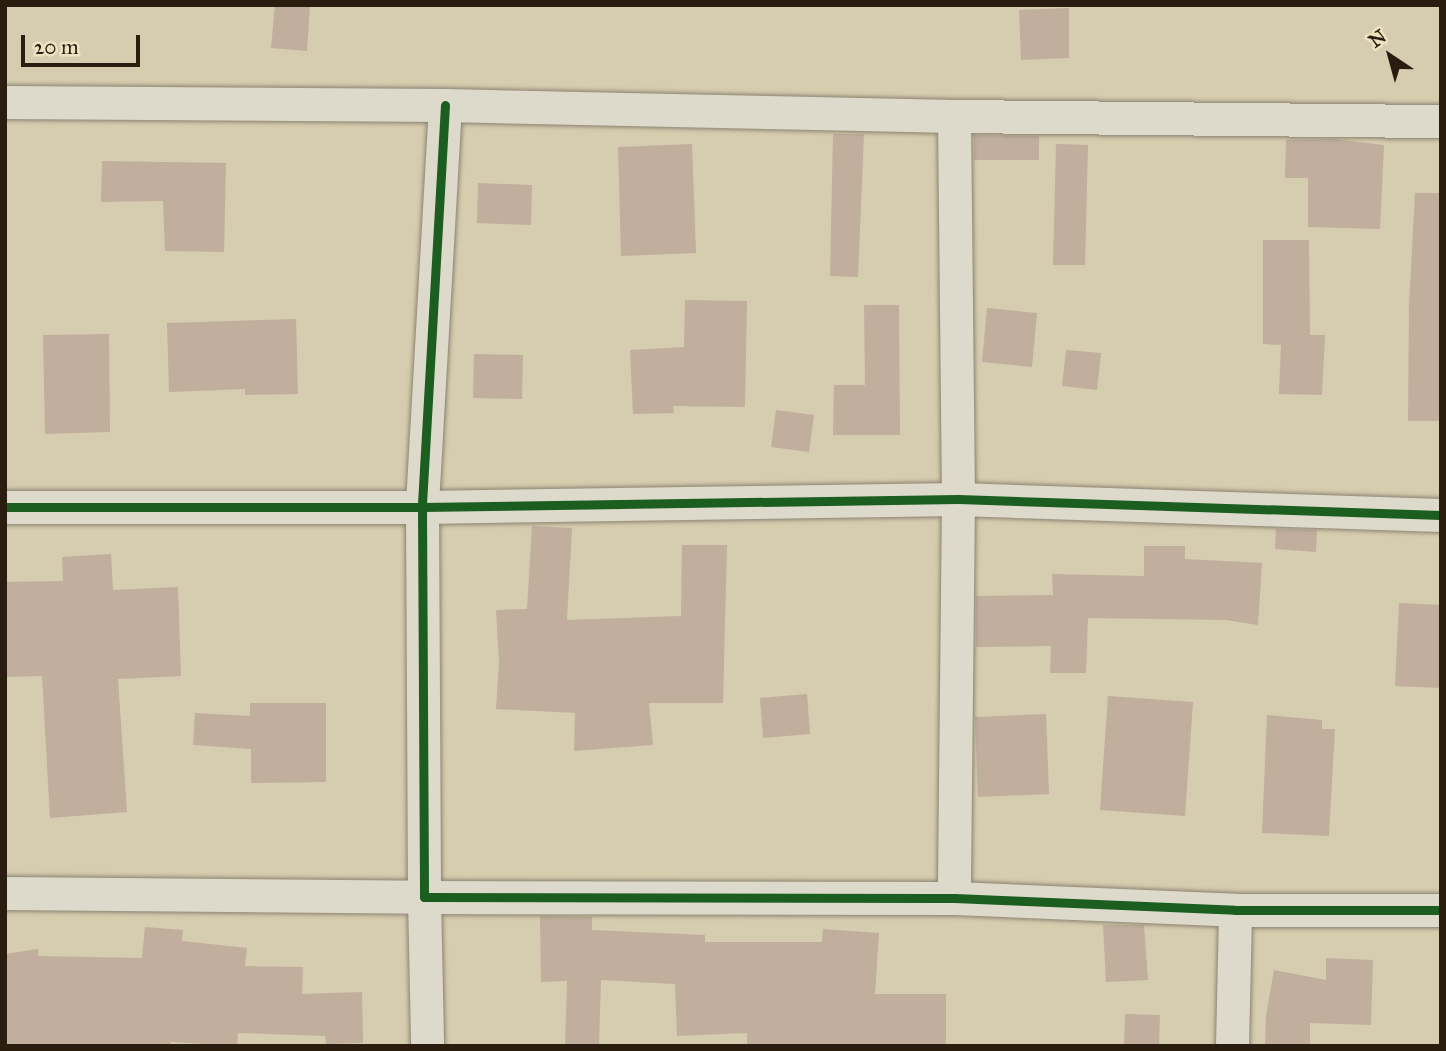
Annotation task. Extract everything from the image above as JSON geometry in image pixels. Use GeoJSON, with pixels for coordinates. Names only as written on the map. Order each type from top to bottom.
{"type":"FeatureCollection","features":[{"type":"Feature","properties":{"kind":"street"},"geometry":{"type":"LineString","coordinates":[[5,102],[445,105],[954,116],[1441,121]]}},
{"type":"Feature","properties":{"kind":"street"},"geometry":{"type":"LineString","coordinates":[[427,1046],[422,507],[445,105]]}},
{"type":"Feature","properties":{"kind":"street"},"geometry":{"type":"LineString","coordinates":[[954,116],[958,499],[954,898]]}},
{"type":"Feature","properties":{"kind":"street"},"geometry":{"type":"LineString","coordinates":[[5,507],[422,507],[958,499],[1441,515]]}},
{"type":"Feature","properties":{"kind":"street"},"geometry":{"type":"LineString","coordinates":[[5,893],[954,898],[1235,910],[1441,910]]}},
{"type":"Feature","properties":{"kind":"street"},"geometry":{"type":"LineString","coordinates":[[1232,1046],[1235,910]]}},
{"type":"Feature","properties":{"kind":"building"},"geometry":{"type":"Polygon","coordinates":[[[275,5],[310,5],[307,51],[271,48],[275,5]]]}},
{"type":"Feature","properties":{"kind":"building"},"geometry":{"type":"Polygon","coordinates":[[[1069,8],[1069,58],[1021,60],[1019,10],[1069,8]]]}},
{"type":"Feature","properties":{"kind":"building"},"geometry":{"type":"Polygon","coordinates":[[[833,134],[864,134],[858,277],[830,276],[833,134]]]}},
{"type":"Feature","properties":{"kind":"building"},"geometry":{"type":"Polygon","coordinates":[[[974,135],[1039,136],[1039,160],[974,160],[974,135]]]}},
{"type":"Feature","properties":{"kind":"building"},"geometry":{"type":"Polygon","coordinates":[[[1334,139],[1384,145],[1380,229],[1308,227],[1308,178],[1285,178],[1286,140],[1334,139]]]}},
{"type":"Feature","properties":{"kind":"building"},"geometry":{"type":"Polygon","coordinates":[[[692,144],[696,253],[621,256],[618,147],[692,144]]]}},
{"type":"Feature","properties":{"kind":"building"},"geometry":{"type":"Polygon","coordinates":[[[1056,144],[1088,145],[1085,265],[1053,265],[1056,144]]]}},
{"type":"Feature","properties":{"kind":"building"},"geometry":{"type":"Polygon","coordinates":[[[102,161],[226,163],[224,252],[165,251],[163,201],[101,202],[102,161]]]}},
{"type":"Feature","properties":{"kind":"building"},"geometry":{"type":"Polygon","coordinates":[[[478,183],[532,185],[531,225],[477,223],[478,183]]]}},
{"type":"Feature","properties":{"kind":"building"},"geometry":{"type":"Polygon","coordinates":[[[1415,193],[1441,193],[1441,421],[1408,421],[1409,305],[1415,193]]]}},
{"type":"Feature","properties":{"kind":"building"},"geometry":{"type":"Polygon","coordinates":[[[1263,240],[1309,240],[1310,335],[1325,335],[1322,395],[1279,394],[1281,345],[1263,344],[1263,240]]]}},
{"type":"Feature","properties":{"kind":"building"},"geometry":{"type":"Polygon","coordinates":[[[685,300],[747,301],[745,407],[673,406],[674,413],[633,414],[630,350],[684,347],[685,300]]]}},
{"type":"Feature","properties":{"kind":"building"},"geometry":{"type":"Polygon","coordinates":[[[864,305],[899,305],[900,435],[833,435],[834,385],[865,385],[864,305]]]}},
{"type":"Feature","properties":{"kind":"building"},"geometry":{"type":"Polygon","coordinates":[[[987,308],[1037,313],[1032,367],[982,362],[987,308]]]}},
{"type":"Feature","properties":{"kind":"building"},"geometry":{"type":"Polygon","coordinates":[[[296,319],[298,394],[245,395],[245,389],[169,392],[167,323],[296,319]]]}},
{"type":"Feature","properties":{"kind":"building"},"geometry":{"type":"Polygon","coordinates":[[[109,334],[110,432],[45,434],[43,335],[109,334]]]}},
{"type":"Feature","properties":{"kind":"building"},"geometry":{"type":"Polygon","coordinates":[[[1066,350],[1101,353],[1097,390],[1062,386],[1066,350]]]}},
{"type":"Feature","properties":{"kind":"building"},"geometry":{"type":"Polygon","coordinates":[[[474,354],[523,355],[522,399],[473,398],[474,354]]]}},
{"type":"Feature","properties":{"kind":"building"},"geometry":{"type":"Polygon","coordinates":[[[776,410],[814,415],[809,452],[771,447],[776,410]]]}},
{"type":"Feature","properties":{"kind":"building"},"geometry":{"type":"Polygon","coordinates":[[[532,526],[572,528],[567,620],[681,616],[682,545],[727,545],[723,703],[649,703],[653,745],[574,751],[575,713],[496,709],[499,662],[496,610],[527,609],[532,526]]]}},
{"type":"Feature","properties":{"kind":"building"},"geometry":{"type":"Polygon","coordinates":[[[1276,529],[1317,530],[1316,552],[1275,549],[1276,529]]]}},
{"type":"Feature","properties":{"kind":"building"},"geometry":{"type":"Polygon","coordinates":[[[1144,546],[1185,546],[1185,559],[1262,563],[1258,625],[1226,620],[1088,618],[1086,673],[1050,673],[1051,646],[976,647],[976,596],[1053,595],[1052,574],[1144,576],[1144,546]]]}},
{"type":"Feature","properties":{"kind":"building"},"geometry":{"type":"Polygon","coordinates":[[[111,554],[113,590],[178,587],[181,676],[118,679],[127,812],[50,818],[42,676],[5,677],[5,582],[63,581],[62,557],[111,554]]]}},
{"type":"Feature","properties":{"kind":"building"},"geometry":{"type":"Polygon","coordinates":[[[1399,603],[1441,605],[1441,688],[1395,686],[1399,603]]]}},
{"type":"Feature","properties":{"kind":"building"},"geometry":{"type":"Polygon","coordinates":[[[807,694],[810,734],[763,738],[760,698],[807,694]]]}},
{"type":"Feature","properties":{"kind":"building"},"geometry":{"type":"Polygon","coordinates":[[[1108,696],[1193,702],[1185,816],[1100,810],[1108,696]]]}},
{"type":"Feature","properties":{"kind":"building"},"geometry":{"type":"Polygon","coordinates":[[[250,703],[326,703],[326,782],[251,783],[251,749],[193,745],[195,713],[250,716],[250,703]]]}},
{"type":"Feature","properties":{"kind":"building"},"geometry":{"type":"Polygon","coordinates":[[[1046,714],[1049,794],[978,797],[975,717],[1046,714]]]}},
{"type":"Feature","properties":{"kind":"building"},"geometry":{"type":"Polygon","coordinates":[[[1267,715],[1322,720],[1322,729],[1335,729],[1329,836],[1262,833],[1267,715]]]}},
{"type":"Feature","properties":{"kind":"building"},"geometry":{"type":"Polygon","coordinates":[[[540,916],[592,917],[592,930],[705,935],[705,942],[822,942],[823,929],[879,933],[875,994],[946,994],[946,1046],[747,1046],[747,1033],[677,1036],[675,984],[601,980],[599,1046],[565,1046],[567,981],[541,982],[540,916]]]}},
{"type":"Feature","properties":{"kind":"building"},"geometry":{"type":"Polygon","coordinates":[[[1103,925],[1144,925],[1148,980],[1106,982],[1103,925]]]}},
{"type":"Feature","properties":{"kind":"building"},"geometry":{"type":"Polygon","coordinates":[[[145,927],[183,930],[182,941],[247,948],[245,966],[303,967],[302,994],[362,992],[363,1043],[326,1044],[325,1036],[238,1033],[237,1046],[171,1042],[171,1046],[5,1046],[5,954],[38,949],[38,956],[142,958],[145,927]]]}},
{"type":"Feature","properties":{"kind":"building"},"geometry":{"type":"Polygon","coordinates":[[[1326,958],[1373,960],[1371,1025],[1310,1023],[1310,1046],[1265,1046],[1266,1015],[1274,970],[1326,980],[1326,958]]]}},
{"type":"Feature","properties":{"kind":"building"},"geometry":{"type":"Polygon","coordinates":[[[1125,1014],[1160,1015],[1159,1046],[1124,1046],[1125,1014]]]}},
{"type":"Feature","properties":{"kind":"cycle path"},"geometry":{"type":"LineString","coordinates":[[445,105],[422,507],[424,897],[954,898],[1235,910],[1441,910]]}},
{"type":"Feature","properties":{"kind":"cycle path"},"geometry":{"type":"LineString","coordinates":[[5,507],[422,507],[958,499],[1441,515]]}}]}
